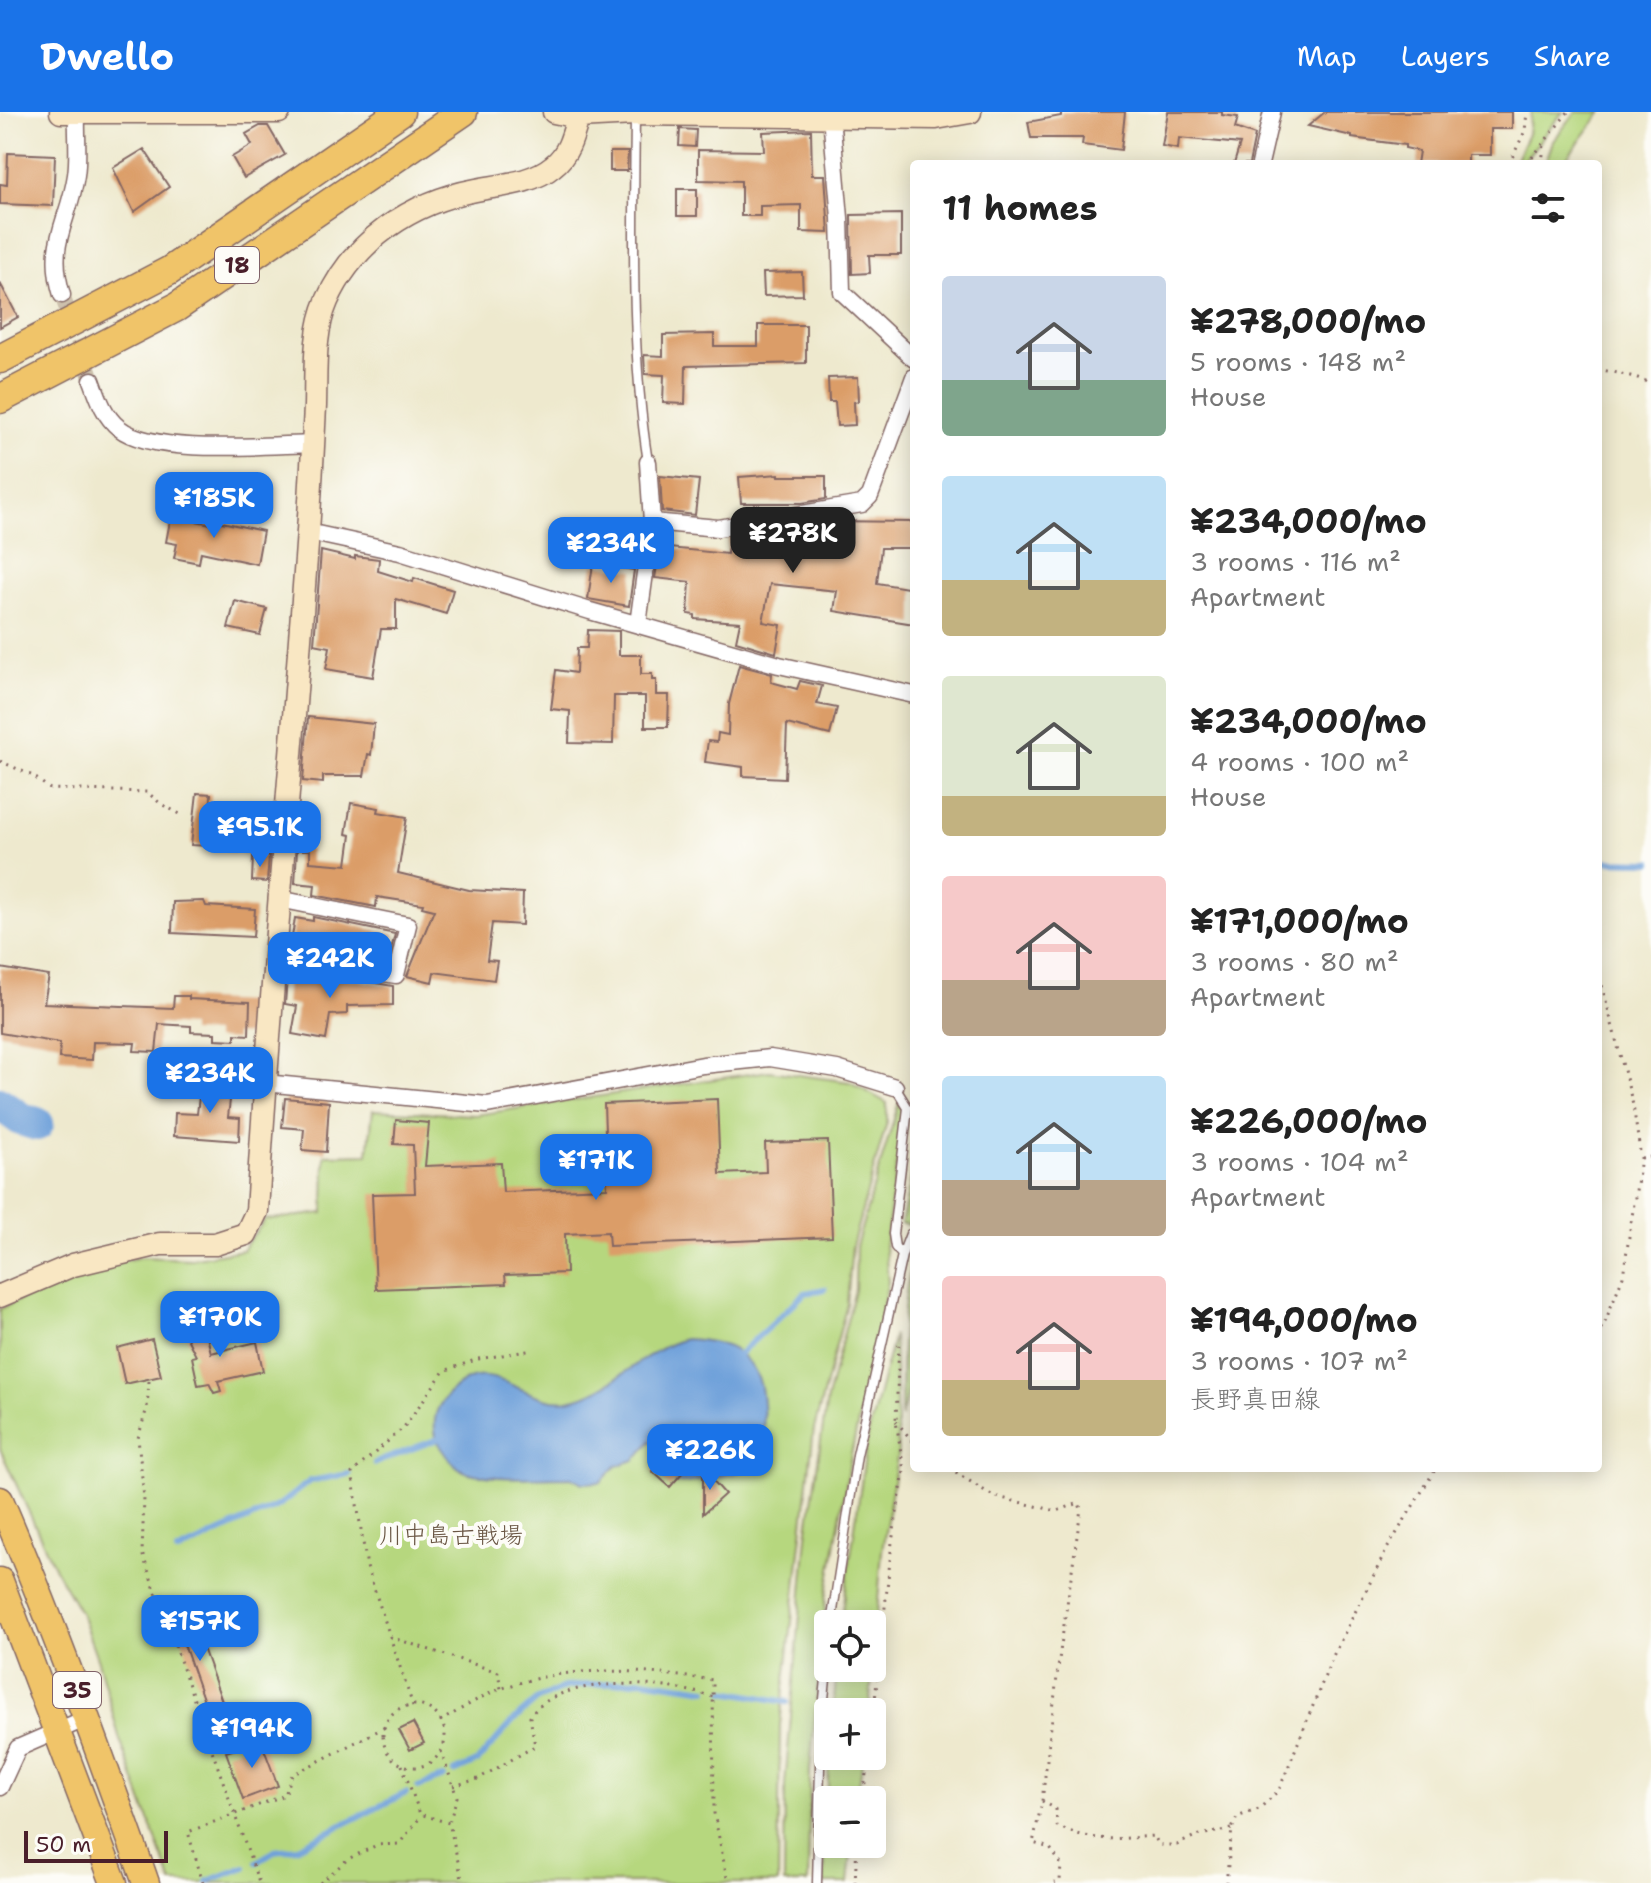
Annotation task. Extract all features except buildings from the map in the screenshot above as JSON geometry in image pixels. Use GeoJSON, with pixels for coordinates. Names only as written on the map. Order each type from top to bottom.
{"type":"FeatureCollection","features":[{"type":"Feature","properties":{"kind":"highway","name":"18"},"geometry":{"type":"LineString","coordinates":[[0,359],[169,271],[400,112]]}},
{"type":"Feature","properties":{"kind":"highway","name":"18"},"geometry":{"type":"LineString","coordinates":[[0,399],[177,307],[463,112]]}},
{"type":"Feature","properties":{"kind":"main road","name":"35"},"geometry":{"type":"LineString","coordinates":[[0,1500],[36,1583],[146,1883]]}},
{"type":"Feature","properties":{"kind":"main road","name":"35"},"geometry":{"type":"LineString","coordinates":[[0,1581],[114,1883]]}},
{"type":"Feature","properties":{"kind":"street"},"geometry":{"type":"LineString","coordinates":[[61,112],[279,112]]}},
{"type":"Feature","properties":{"kind":"street"},"geometry":{"type":"LineString","coordinates":[[62,295],[55,254],[76,175],[77,112]]}},
{"type":"Feature","properties":{"kind":"street"},"geometry":{"type":"LineString","coordinates":[[554,112],[578,117],[635,113],[936,118],[970,112]]}},
{"type":"Feature","properties":{"kind":"street"},"geometry":{"type":"LineString","coordinates":[[1261,160],[1272,112]]}},
{"type":"Feature","properties":{"kind":"street"},"geometry":{"type":"LineString","coordinates":[[831,116],[840,218],[842,292],[910,355]]}},
{"type":"Feature","properties":{"kind":"street"},"geometry":{"type":"LineString","coordinates":[[0,1296],[73,1265],[160,1244],[215,1244],[246,1234],[257,1211],[308,532],[319,330],[325,304],[350,262],[402,216],[451,195],[536,176],[553,167],[565,154],[573,138],[578,117]]}},
{"type":"Feature","properties":{"kind":"street"},"geometry":{"type":"LineString","coordinates":[[92,380],[110,418],[140,440],[174,446],[313,444]]}},
{"type":"Feature","properties":{"kind":"street"},"geometry":{"type":"LineString","coordinates":[[652,522],[718,528],[862,504],[870,496],[910,388]]}},
{"type":"Feature","properties":{"kind":"street"},"geometry":{"type":"LineString","coordinates":[[638,624],[652,522],[648,462]]}},
{"type":"Feature","properties":{"kind":"street"},"geometry":{"type":"LineString","coordinates":[[308,532],[400,552],[779,665],[910,694]]}},
{"type":"Feature","properties":{"kind":"street"},"geometry":{"type":"LineString","coordinates":[[275,955],[396,975],[408,925],[279,899]]}},
{"type":"Feature","properties":{"kind":"street"},"geometry":{"type":"LineString","coordinates":[[265,1083],[487,1105],[703,1065],[770,1058],[837,1069],[895,1087]]}},
{"type":"Feature","properties":{"kind":"street"},"geometry":{"type":"LineString","coordinates":[[0,1787],[18,1748],[87,1718]]}},
{"type":"Feature","properties":{"kind":"lane"},"geometry":{"type":"LineString","coordinates":[[635,113],[639,379],[648,462]]}},
{"type":"Feature","properties":{"kind":"lane"},"geometry":{"type":"LineString","coordinates":[[895,1087],[908,1108],[893,1234],[895,1247],[902,1255]]}},
{"type":"Feature","properties":{"kind":"lane"},"geometry":{"type":"LineString","coordinates":[[833,1610],[857,1455],[902,1255],[910,1234]]}},
{"type":"Feature","properties":{"kind":"lane"},"geometry":{"type":"LineString","coordinates":[[817,1883],[821,1729],[826,1682]]}},
{"type":"Feature","properties":{"kind":"path"},"geometry":{"type":"LineString","coordinates":[[1511,160],[1525,131],[1527,112]]}},
{"type":"Feature","properties":{"kind":"path"},"geometry":{"type":"LineString","coordinates":[[1530,160],[1568,112]]}},
{"type":"Feature","properties":{"kind":"path"},"geometry":{"type":"LineString","coordinates":[[1542,160],[1544,144]]}},
{"type":"Feature","properties":{"kind":"path"},"geometry":{"type":"LineString","coordinates":[[1602,370],[1651,383]]}},
{"type":"Feature","properties":{"kind":"path"},"geometry":{"type":"LineString","coordinates":[[0,761],[33,776],[50,789],[147,792],[180,814]]}},
{"type":"Feature","properties":{"kind":"path"},"geometry":{"type":"LineString","coordinates":[[1602,985],[1633,1105],[1641,1158],[1623,1276],[1602,1327]]}},
{"type":"Feature","properties":{"kind":"path"},"geometry":{"type":"LineString","coordinates":[[1641,1158],[1651,1157]]}},
{"type":"Feature","properties":{"kind":"path"},"geometry":{"type":"LineString","coordinates":[[875,1698],[892,1542],[904,1471],[896,1421],[899,1327]]}},
{"type":"Feature","properties":{"kind":"path"},"geometry":{"type":"LineString","coordinates":[[413,1706],[367,1567],[352,1473],[404,1427],[444,1371],[478,1359],[533,1350]]}},
{"type":"Feature","properties":{"kind":"path"},"geometry":{"type":"LineString","coordinates":[[149,1381],[147,1408],[138,1438],[144,1498],[142,1553],[259,1883]]}},
{"type":"Feature","properties":{"kind":"path"},"geometry":{"type":"LineString","coordinates":[[896,1421],[910,1438]]}},
{"type":"Feature","properties":{"kind":"path"},"geometry":{"type":"LineString","coordinates":[[955,1472],[993,1496],[1057,1511],[1079,1503],[1081,1509],[1042,1801],[1033,1843],[1050,1848],[1061,1864],[1060,1881],[1055,1883]]}},
{"type":"Feature","properties":{"kind":"path"},"geometry":{"type":"LineString","coordinates":[[1226,1883],[1232,1829],[1237,1817],[1259,1809],[1279,1790],[1333,1656],[1387,1549],[1434,1472]]}},
{"type":"Feature","properties":{"kind":"path"},"geometry":{"type":"LineString","coordinates":[[390,1637],[498,1672],[501,1689]]}},
{"type":"Feature","properties":{"kind":"path"},"geometry":{"type":"LineString","coordinates":[[440,1721],[501,1689],[560,1673],[625,1669],[713,1680],[714,1813],[728,1883]]}},
{"type":"Feature","properties":{"kind":"path"},"geometry":{"type":"LineString","coordinates":[[453,1786],[478,1779],[535,1746],[530,1717],[546,1700],[561,1694],[616,1685],[648,1684],[713,1697]]}},
{"type":"Feature","properties":{"kind":"path"},"geometry":{"type":"LineString","coordinates":[[402,1765],[422,1766],[432,1762],[441,1751],[445,1736],[440,1721],[430,1710],[413,1706],[401,1708],[385,1727],[384,1742],[387,1752],[402,1765],[420,1814],[449,1823]]}},
{"type":"Feature","properties":{"kind":"path"},"geometry":{"type":"LineString","coordinates":[[203,1883],[188,1832],[285,1795],[292,1775],[385,1727]]}},
{"type":"Feature","properties":{"kind":"path"},"geometry":{"type":"LineString","coordinates":[[441,1751],[457,1797],[449,1823],[463,1883]]}},
{"type":"Feature","properties":{"kind":"path"},"geometry":{"type":"LineString","coordinates":[[1042,1801],[1056,1809],[1057,1826],[1080,1837],[1113,1840],[1154,1836],[1159,1845],[1177,1845],[1195,1836],[1232,1829]]}},
{"type":"Feature","properties":{"kind":"path"},"geometry":{"type":"LineString","coordinates":[[320,1883],[348,1859],[377,1845],[399,1844],[423,1814]]}},
{"type":"Feature","properties":{"kind":"path"},"geometry":{"type":"LineString","coordinates":[[855,1883],[856,1858]]}},
{"type":"Feature","properties":{"kind":"green space"},"geometry":{"type":"Polygon","coordinates":[[[1531,112],[1563,112],[1524,160],[1516,160],[1528,134],[1531,112]]]}},
{"type":"Feature","properties":{"kind":"green space"},"geometry":{"type":"Polygon","coordinates":[[[1576,112],[1602,112],[1565,160],[1546,160],[1553,141],[1576,112]]]}},
{"type":"Feature","properties":{"kind":"green space","name":"川中島古戦場"},"geometry":{"type":"Polygon","coordinates":[[[769,1071],[850,1082],[887,1103],[887,1122],[852,1246],[847,1304],[814,1429],[780,1725],[778,1883],[172,1883],[120,1740],[81,1614],[55,1569],[0,1449],[0,1309],[89,1268],[142,1257],[190,1259],[242,1250],[265,1220],[324,1213],[325,1155],[368,1154],[373,1110],[475,1115],[769,1071]]]}},
{"type":"Feature","properties":{"kind":"green space"},"geometry":{"type":"Polygon","coordinates":[[[899,1102],[904,1114],[885,1246],[888,1282],[851,1455],[825,1610],[814,1610],[814,1682],[818,1682],[817,1698],[814,1698],[810,1770],[808,1883],[784,1883],[785,1784],[807,1536],[827,1399],[855,1290],[856,1246],[899,1102]]]}},
{"type":"Feature","properties":{"kind":"green space"},"geometry":{"type":"Polygon","coordinates":[[[910,1184],[910,1223],[901,1224],[910,1184]]]}},
{"type":"Feature","properties":{"kind":"green space"},"geometry":{"type":"Polygon","coordinates":[[[910,1272],[910,1383],[901,1418],[904,1316],[910,1272]]]}},
{"type":"Feature","properties":{"kind":"green space"},"geometry":{"type":"Polygon","coordinates":[[[894,1335],[898,1452],[882,1551],[877,1610],[843,1610],[868,1435],[894,1335]]]}},
{"type":"Feature","properties":{"kind":"green space"},"geometry":{"type":"Polygon","coordinates":[[[836,1682],[871,1682],[870,1698],[834,1698],[836,1682]]]}},
{"type":"Feature","properties":{"kind":"green space"},"geometry":{"type":"Polygon","coordinates":[[[828,1770],[861,1770],[859,1786],[828,1786],[828,1770]]]}},
{"type":"Feature","properties":{"kind":"green space"},"geometry":{"type":"Polygon","coordinates":[[[825,1858],[851,1858],[848,1883],[824,1883],[825,1858]]]}},
{"type":"Feature","properties":{"kind":"water"},"geometry":{"type":"Polygon","coordinates":[[[685,1339],[713,1342],[733,1349],[745,1358],[756,1375],[763,1397],[763,1425],[760,1452],[750,1468],[689,1483],[674,1482],[667,1480],[678,1467],[651,1441],[635,1460],[616,1466],[601,1482],[583,1483],[571,1477],[484,1476],[456,1466],[436,1438],[435,1419],[439,1407],[452,1390],[469,1379],[480,1376],[492,1378],[542,1397],[568,1400],[599,1389],[655,1352],[685,1339]]]}},
{"type":"Feature","properties":{"kind":"waterway"},"geometry":{"type":"LineString","coordinates":[[1602,861],[1651,862]]}},
{"type":"Feature","properties":{"kind":"waterway"},"geometry":{"type":"LineString","coordinates":[[0,1104],[21,1119],[37,1124]]}},
{"type":"Feature","properties":{"kind":"waterway"},"geometry":{"type":"LineString","coordinates":[[736,1357],[805,1293],[825,1289]]}},
{"type":"Feature","properties":{"kind":"waterway"},"geometry":{"type":"LineString","coordinates":[[375,1463],[443,1437]]}},
{"type":"Feature","properties":{"kind":"waterway"},"geometry":{"type":"LineString","coordinates":[[177,1552],[279,1505],[310,1481],[349,1474]]}},
{"type":"Feature","properties":{"kind":"waterway"},"geometry":{"type":"LineString","coordinates":[[454,1772],[478,1761],[512,1722],[538,1699],[565,1687],[641,1680],[707,1689]]}},
{"type":"Feature","properties":{"kind":"waterway"},"geometry":{"type":"LineString","coordinates":[[725,1691],[787,1702]]}},
{"type":"Feature","properties":{"kind":"waterway"},"geometry":{"type":"LineString","coordinates":[[418,1787],[444,1777]]}},
{"type":"Feature","properties":{"kind":"waterway"},"geometry":{"type":"LineString","coordinates":[[257,1862],[274,1851],[296,1848],[406,1793]]}},
{"type":"Feature","properties":{"kind":"waterway"},"geometry":{"type":"LineString","coordinates":[[208,1881],[245,1867]]}},
{"type":"Feature","properties":{"kind":"tunnel"},"geometry":{"type":"LineString","coordinates":[[62,295],[92,380]]}}]}
